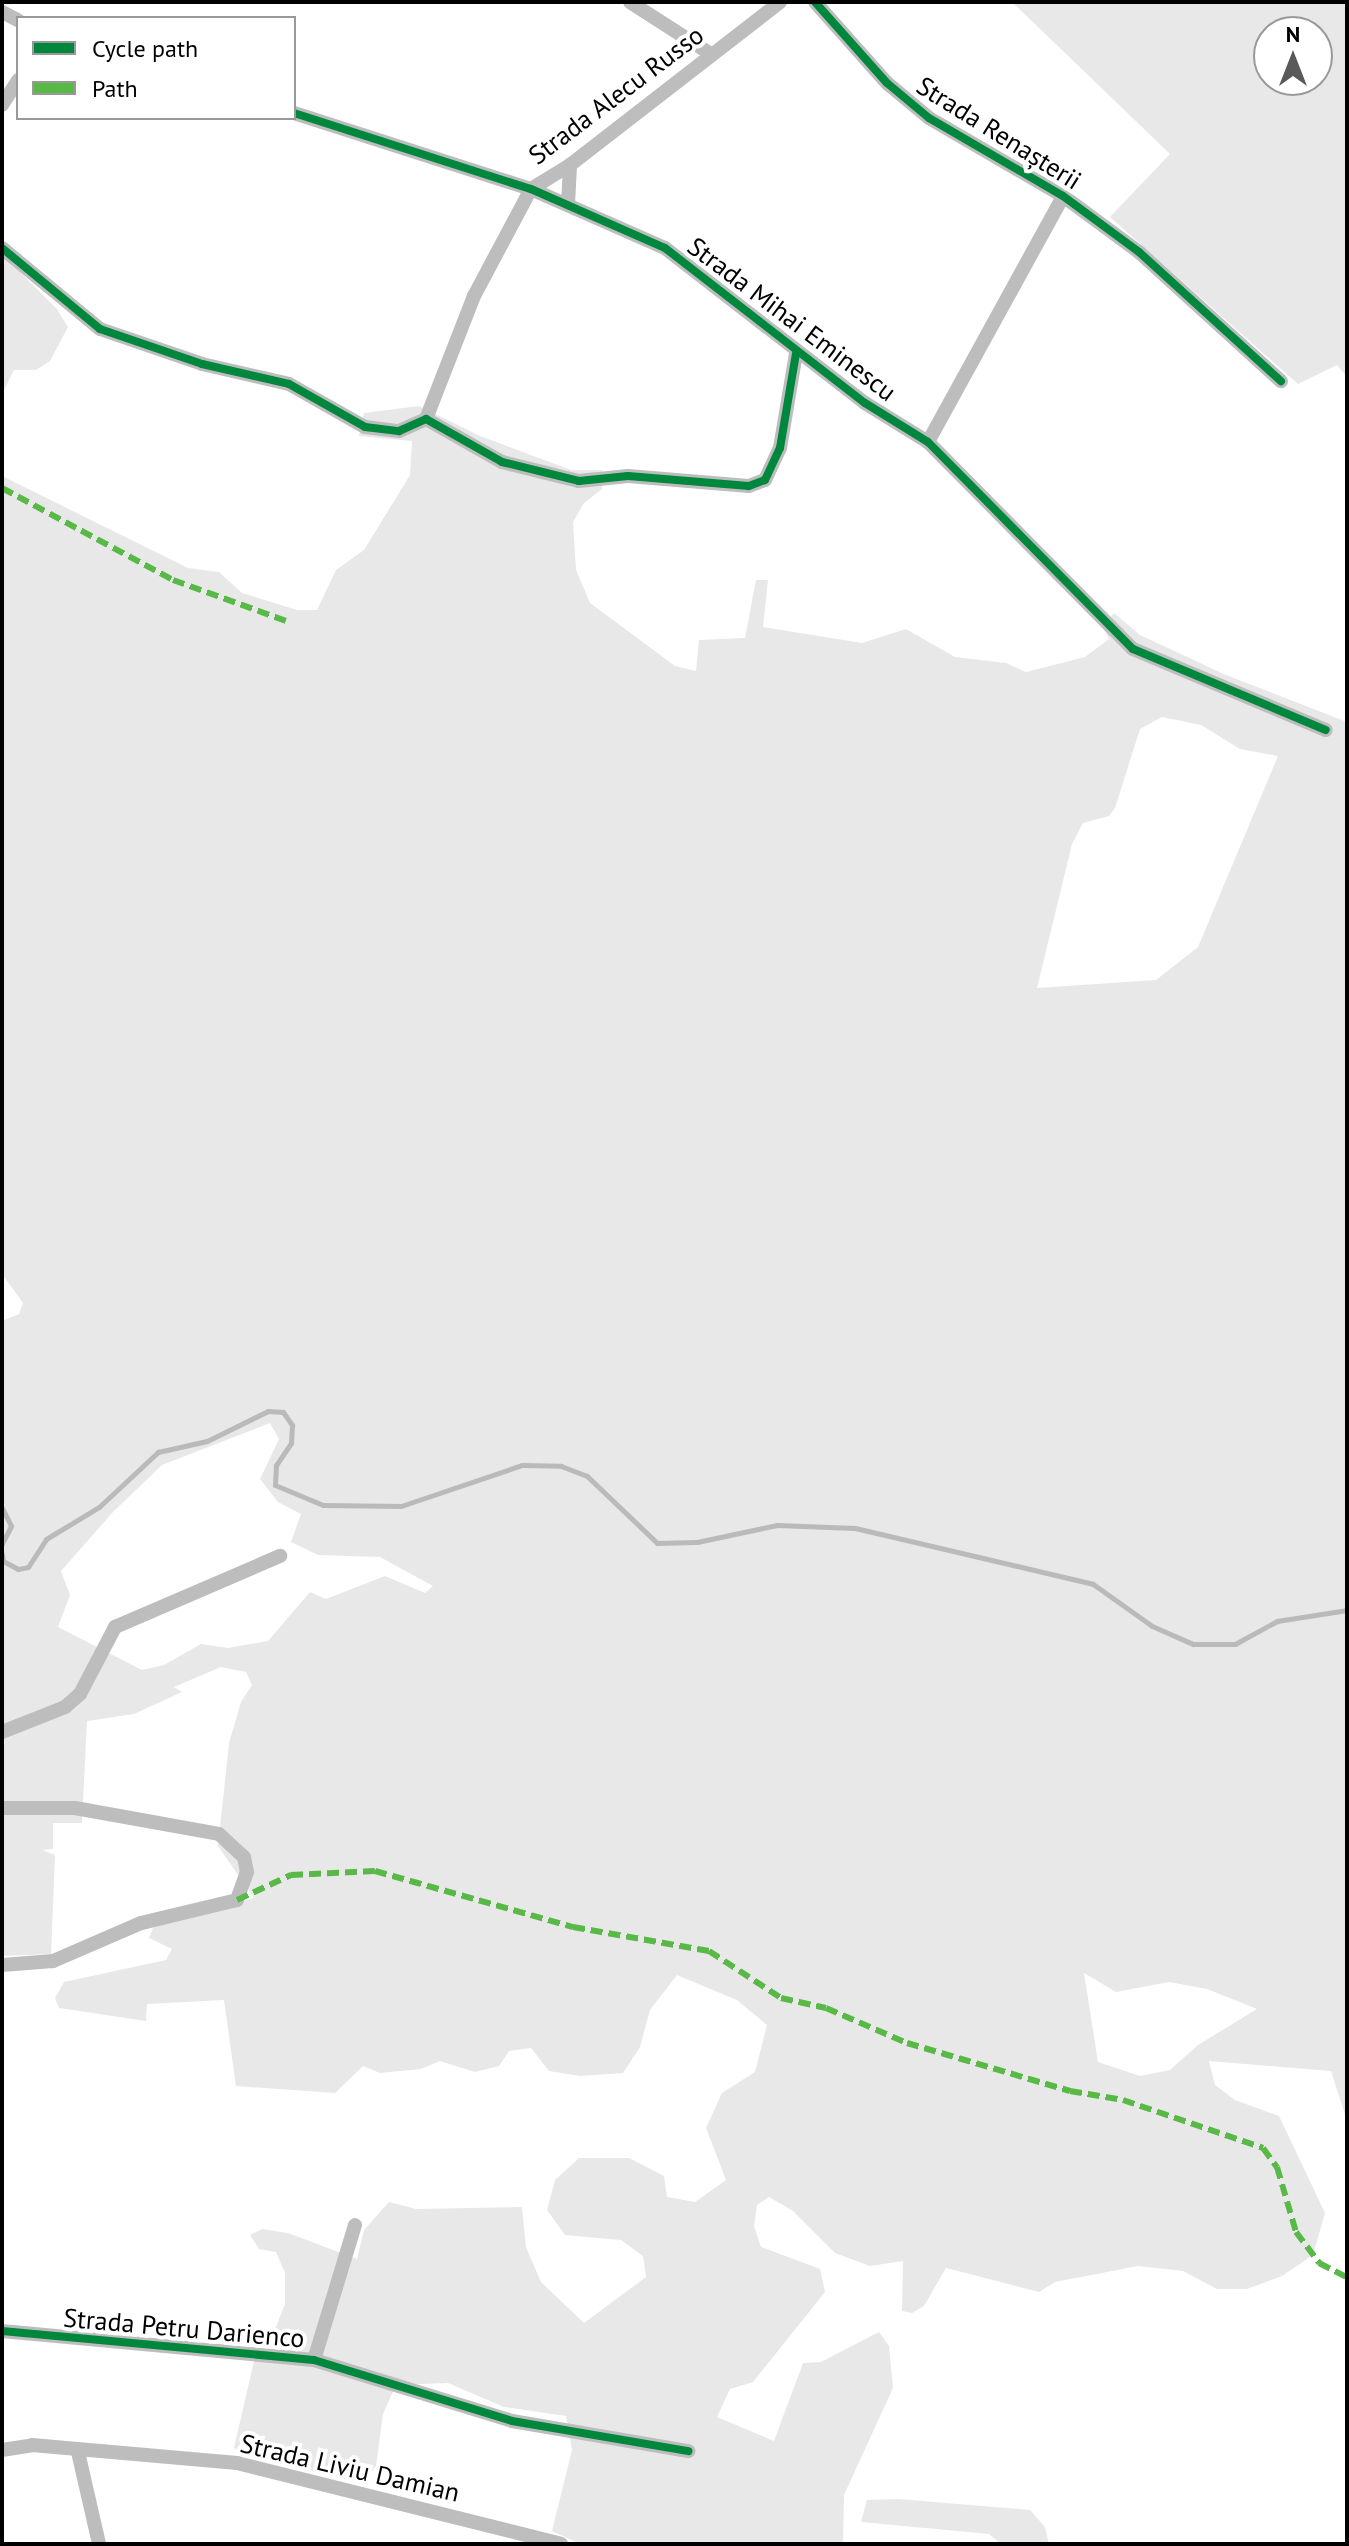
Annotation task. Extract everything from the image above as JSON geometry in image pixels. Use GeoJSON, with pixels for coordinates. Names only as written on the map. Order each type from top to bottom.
{"type":"FeatureCollection","features":[{"type":"Feature","properties":{"kind":"street"},"geometry":{"type":"LineString","coordinates":[[630,2],[709,53]]}},
{"type":"Feature","properties":{"kind":"street","name":"Strada Alecu Russo"},"geometry":{"type":"LineString","coordinates":[[426,419],[474,296],[531,189],[570,165],[709,53],[780,2]]}},
{"type":"Feature","properties":{"kind":"street","name":"Strada Renașterii"},"geometry":{"type":"LineString","coordinates":[[815,2],[887,83],[929,118],[1063,196],[1139,252],[1281,381]]}},
{"type":"Feature","properties":{"kind":"street"},"geometry":{"type":"LineString","coordinates":[[2,105],[16,83]]}},
{"type":"Feature","properties":{"kind":"street","name":"Strada Mihai Eminescu"},"geometry":{"type":"LineString","coordinates":[[296,114],[531,189],[665,248],[796,353],[928,442],[1133,649],[1326,730]]}},
{"type":"Feature","properties":{"kind":"street"},"geometry":{"type":"LineString","coordinates":[[568,204],[570,165]]}},
{"type":"Feature","properties":{"kind":"street"},"geometry":{"type":"LineString","coordinates":[[928,442],[1063,196]]}},
{"type":"Feature","properties":{"kind":"street"},"geometry":{"type":"LineString","coordinates":[[2,248],[100,329],[202,364],[289,384],[365,427],[399,431],[426,419],[502,462],[562,479],[628,476],[749,486],[774,470],[796,353]]}},
{"type":"Feature","properties":{"kind":"street"},"geometry":{"type":"LineString","coordinates":[[2,1732],[65,1707],[80,1694],[115,1627],[280,1556]]}},
{"type":"Feature","properties":{"kind":"street"},"geometry":{"type":"LineString","coordinates":[[2,1808],[75,1808],[219,1834],[244,1857],[247,1872],[237,1900],[141,1923],[53,1961],[2,1965]]}},
{"type":"Feature","properties":{"kind":"street","name":"Strada Petru Darienco"},"geometry":{"type":"LineString","coordinates":[[314,2360],[355,2225]]}},
{"type":"Feature","properties":{"kind":"street","name":"Strada Petru Darienco"},"geometry":{"type":"LineString","coordinates":[[2,2331],[314,2360],[512,2421],[688,2451]]}},
{"type":"Feature","properties":{"kind":"street","name":"Strada Liviu Damian"},"geometry":{"type":"LineString","coordinates":[[2,2450],[32,2445],[284,2471],[561,2544]]}},
{"type":"Feature","properties":{"kind":"street"},"geometry":{"type":"LineString","coordinates":[[78,2452],[99,2544]]}},
{"type":"Feature","properties":{"kind":"shaded area"},"geometry":{"type":"Polygon","coordinates":[[[1012,2],[1347,2],[1347,377],[1337,365],[1298,384],[1110,217],[1170,154],[1012,2]]]}},
{"type":"Feature","properties":{"kind":"shaded area"},"geometry":{"type":"Polygon","coordinates":[[[2,254],[57,309],[68,327],[50,361],[36,370],[14,370],[2,394],[2,254]]]}},
{"type":"Feature","properties":{"kind":"shaded area"},"geometry":{"type":"Polygon","coordinates":[[[419,406],[480,436],[571,470],[602,470],[602,489],[584,503],[573,522],[576,570],[590,603],[675,666],[696,671],[699,640],[745,638],[756,580],[768,580],[763,627],[862,643],[906,629],[955,657],[1006,663],[1026,672],[1085,657],[1109,639],[1103,628],[1114,613],[1140,635],[1226,675],[1347,722],[1347,2121],[1331,2071],[1209,2061],[1215,2085],[1235,2100],[1279,2116],[1325,2213],[1313,2255],[1282,2276],[1247,2289],[1217,2289],[1183,2271],[1138,2266],[1055,2282],[1039,2292],[946,2268],[924,2306],[912,2313],[902,2311],[903,2261],[870,2266],[835,2253],[793,2211],[769,2197],[757,2205],[754,2226],[761,2247],[820,2269],[825,2292],[753,2382],[730,2389],[717,2417],[774,2441],[803,2363],[821,2362],[879,2332],[889,2346],[893,2388],[844,2495],[843,2544],[580,2544],[552,2531],[572,2450],[566,2416],[504,2407],[448,2383],[396,2385],[383,2414],[376,2466],[363,2483],[317,2473],[282,2457],[252,2457],[234,2448],[259,2339],[276,2327],[285,2304],[285,2273],[276,2252],[259,2249],[250,2235],[262,2229],[288,2233],[357,2259],[364,2230],[389,2202],[416,2209],[522,2207],[526,2247],[541,2282],[584,2323],[646,2277],[643,2256],[621,2240],[565,2235],[547,2210],[555,2180],[579,2158],[629,2158],[664,2176],[667,2197],[695,2202],[726,2180],[706,2128],[722,2093],[755,2072],[767,2025],[737,2000],[677,1975],[650,2010],[640,2047],[623,2073],[580,2076],[549,2071],[531,2048],[509,2051],[499,2066],[475,2072],[440,2061],[421,2069],[380,2073],[363,2066],[335,2093],[236,2086],[224,2000],[147,2004],[146,2021],[59,2008],[55,1998],[64,1982],[166,1960],[172,1949],[149,1938],[154,1925],[254,1898],[218,1846],[229,1743],[241,1702],[252,1685],[246,1672],[221,1667],[174,1687],[182,1692],[134,1714],[87,1721],[82,1823],[53,1823],[53,1849],[42,1850],[55,1855],[51,1954],[2,1956],[2,1321],[19,1314],[23,1303],[2,1274],[2,476],[188,568],[219,572],[242,593],[297,610],[317,610],[336,570],[364,550],[410,475],[412,441],[359,436],[364,413],[419,406]],[[1162,717],[1140,729],[1115,808],[1109,816],[1083,823],[1072,844],[1037,988],[1156,980],[1198,947],[1278,756],[1240,749],[1201,725],[1162,717]],[[270,1423],[162,1465],[113,1512],[61,1571],[70,1595],[58,1627],[142,1670],[164,1665],[201,1644],[228,1648],[268,1641],[310,1592],[326,1599],[385,1576],[425,1593],[433,1586],[380,1557],[318,1555],[291,1542],[301,1514],[278,1502],[260,1479],[279,1439],[270,1423]],[[1084,1973],[1098,2062],[1140,2076],[1170,2070],[1198,2045],[1257,2009],[1207,1989],[1169,1982],[1116,1992],[1084,1973]]]}},
{"type":"Feature","properties":{"kind":"shaded area"},"geometry":{"type":"Polygon","coordinates":[[[898,2499],[1030,2510],[1045,2527],[1049,2544],[1001,2544],[989,2534],[861,2522],[867,2500],[898,2499]]]}},
{"type":"Feature","properties":{"kind":"waterway"},"geometry":{"type":"LineString","coordinates":[[2,1554],[3,1561],[18,1569],[28,1567],[46,1539],[99,1507],[158,1452],[207,1441],[268,1411],[283,1412],[292,1425],[291,1443],[276,1465],[275,1485],[323,1505],[401,1506],[522,1465],[561,1466],[587,1476],[657,1543],[697,1542],[777,1525],[855,1528],[1093,1584],[1152,1626],[1193,1644],[1235,1644],[1277,1621],[1347,1610]]}},
{"type":"Feature","properties":{"kind":"waterway"},"geometry":{"type":"LineString","coordinates":[[2,1508],[11,1526],[2,1544]]}},
{"type":"Feature","properties":{"kind":"marked path"},"geometry":{"type":"LineString","coordinates":[[2,488],[173,580],[286,621]]}},
{"type":"Feature","properties":{"kind":"marked path"},"geometry":{"type":"LineString","coordinates":[[237,1900],[291,1875],[375,1871],[573,1927],[709,1951],[781,1998],[826,2008],[907,2043],[1070,2091],[1123,2100],[1263,2148],[1277,2167],[1296,2232],[1319,2263],[1347,2277]]}},
{"type":"Feature","properties":{"kind":"cycle path"},"geometry":{"type":"LineString","coordinates":[[815,2],[887,83],[929,118],[1063,196],[1139,252],[1281,381]]}},
{"type":"Feature","properties":{"kind":"cycle path"},"geometry":{"type":"LineString","coordinates":[[296,114],[531,189],[665,248],[865,403],[928,442],[1133,649],[1326,730]]}},
{"type":"Feature","properties":{"kind":"cycle path"},"geometry":{"type":"LineString","coordinates":[[2,248],[100,329],[202,364],[289,384],[365,427],[399,431],[426,419],[502,462],[579,481],[628,476],[749,486],[765,480],[780,448],[796,353]]}},
{"type":"Feature","properties":{"kind":"cycle path"},"geometry":{"type":"LineString","coordinates":[[2,2331],[314,2360],[512,2421],[688,2451]]}}]}
